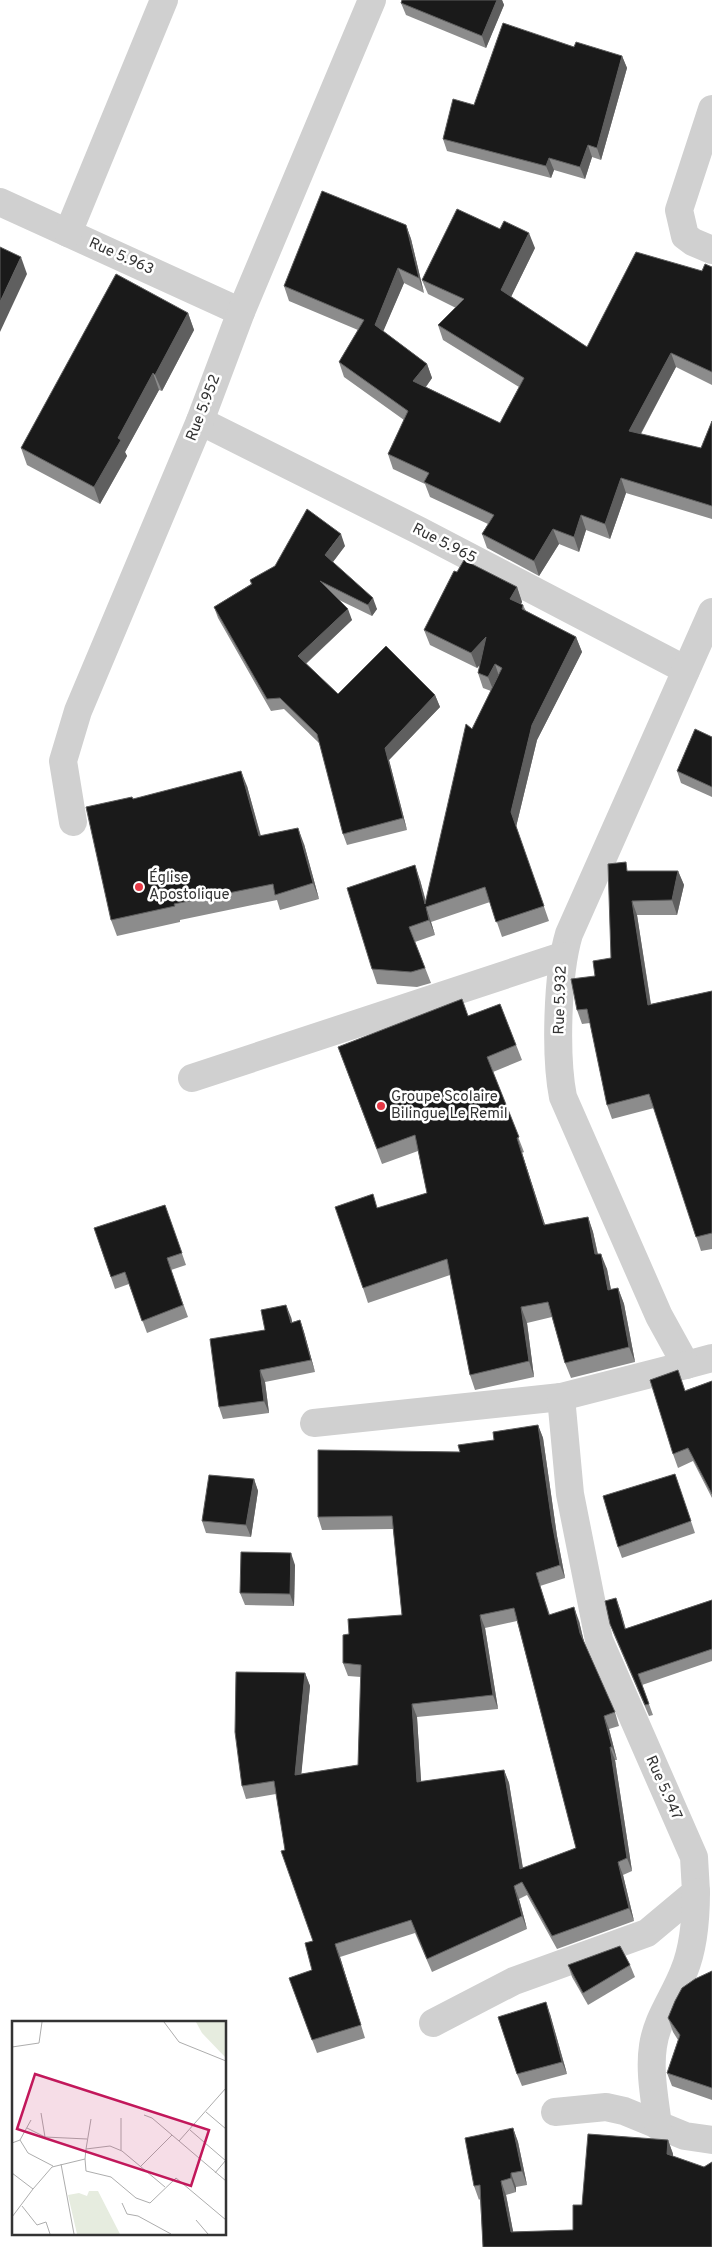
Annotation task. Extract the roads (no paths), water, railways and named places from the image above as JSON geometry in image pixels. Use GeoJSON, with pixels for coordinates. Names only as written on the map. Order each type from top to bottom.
{"type":"FeatureCollection","features":[{"type":"Feature","properties":{"kind":"street"},"geometry":{"type":"LineString","coordinates":[[68,233],[164,0]]}},
{"type":"Feature","properties":{"kind":"street","name":"Rue 5.952"},"geometry":{"type":"LineString","coordinates":[[73,822],[63,761],[73,728],[200,421],[241,312],[372,0]]}},
{"type":"Feature","properties":{"kind":"street"},"geometry":{"type":"LineString","coordinates":[[712,109],[679,210],[685,236],[693,242],[712,250]]}},
{"type":"Feature","properties":{"kind":"street","name":"Rue 5.963"},"geometry":{"type":"LineString","coordinates":[[0,202],[241,312]]}},
{"type":"Feature","properties":{"kind":"street","name":"Rue 5.965"},"geometry":{"type":"LineString","coordinates":[[200,421],[420,531],[686,670]]}},
{"type":"Feature","properties":{"kind":"street","name":"Rue 5.932"},"geometry":{"type":"LineString","coordinates":[[699,1361],[660,1316],[563,1097],[558,1072],[562,956],[569,934],[712,612]]}},
{"type":"Feature","properties":{"kind":"street"},"geometry":{"type":"LineString","coordinates":[[192,1078],[562,956]]}},
{"type":"Feature","properties":{"kind":"street"},"geometry":{"type":"LineString","coordinates":[[314,1423],[561,1397],[699,1361]]}},
{"type":"Feature","properties":{"kind":"street","name":"Rue 5.947"},"geometry":{"type":"LineString","coordinates":[[561,1397],[570,1494],[599,1640],[694,1857],[696,1916],[685,1969],[659,2021],[653,2047],[653,2083],[658,2126]]}},
{"type":"Feature","properties":{"kind":"street"},"geometry":{"type":"LineString","coordinates":[[433,2023],[514,1981],[647,1933],[696,1892]]}},
{"type":"Feature","properties":{"kind":"street"},"geometry":{"type":"LineString","coordinates":[[555,2112],[606,2107],[624,2111],[685,2136],[712,2140]]}},
{"type":"Feature","properties":{"kind":"place","name":"Église Apostolique"},"geometry":{"type":"Point","coordinates":[139,887]}},
{"type":"Feature","properties":{"kind":"place","name":"Groupe Scolaire Bilingue Le Remil"},"geometry":{"type":"Point","coordinates":[381,1106]}}]}
